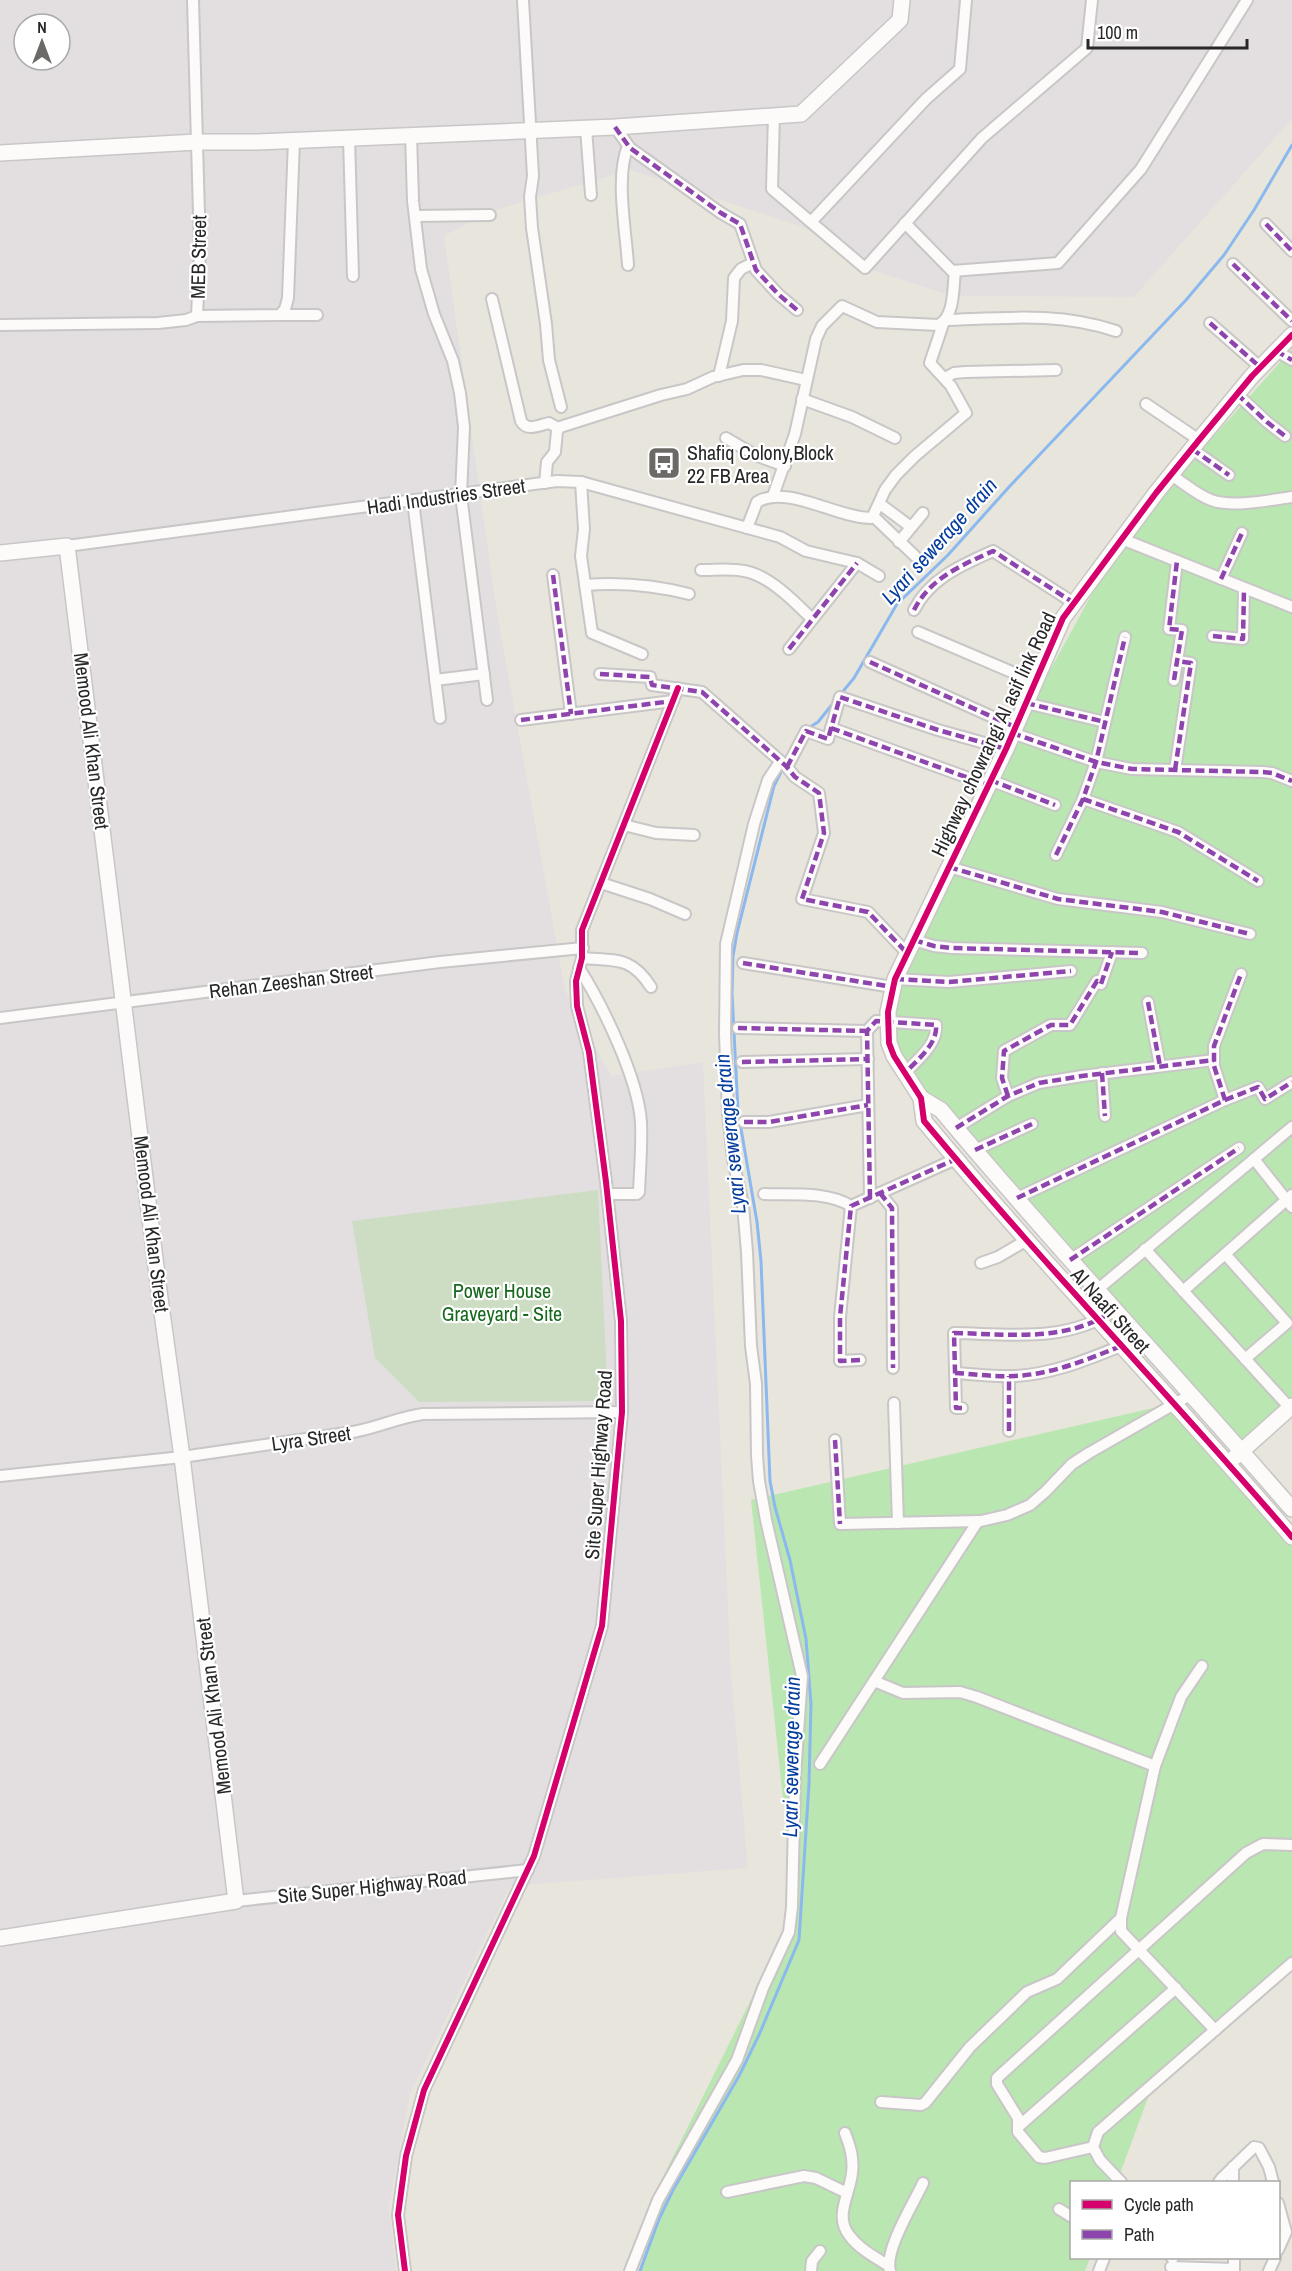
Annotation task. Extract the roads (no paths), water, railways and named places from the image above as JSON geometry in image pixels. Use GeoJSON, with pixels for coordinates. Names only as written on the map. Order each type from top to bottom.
{"type":"FeatureCollection","features":[{"type":"Feature","properties":{"kind":"street","name":"MEB Street"},"geometry":{"type":"LineString","coordinates":[[0,325],[158,323],[186,320],[197,316],[200,250],[193,0]]}},
{"type":"Feature","properties":{"kind":"street"},"geometry":{"type":"LineString","coordinates":[[523,0],[533,176],[530,197],[532,228],[549,360],[561,407]]}},
{"type":"Feature","properties":{"kind":"street"},"geometry":{"type":"LineString","coordinates":[[0,153],[197,142],[615,127],[801,114],[900,20],[902,0]]}},
{"type":"Feature","properties":{"kind":"street"},"geometry":{"type":"LineString","coordinates":[[811,222],[926,99],[960,69],[966,0]]}},
{"type":"Feature","properties":{"kind":"street"},"geometry":{"type":"LineString","coordinates":[[774,115],[772,189],[865,268],[982,138],[1086,48],[1092,0]]}},
{"type":"Feature","properties":{"kind":"street"},"geometry":{"type":"LineString","coordinates":[[906,224],[951,271],[1058,263],[1141,169],[1247,0]]}},
{"type":"Feature","properties":{"kind":"street"},"geometry":{"type":"LineString","coordinates":[[615,127],[628,146],[721,213],[740,224],[756,270],[778,294],[797,310]]}},
{"type":"Feature","properties":{"kind":"street"},"geometry":{"type":"LineString","coordinates":[[586,128],[591,195]]}},
{"type":"Feature","properties":{"kind":"street"},"geometry":{"type":"LineString","coordinates":[[411,134],[415,216],[421,269],[434,314],[453,361],[464,427],[461,495],[487,700]]}},
{"type":"Feature","properties":{"kind":"street"},"geometry":{"type":"LineString","coordinates":[[350,138],[353,276]]}},
{"type":"Feature","properties":{"kind":"street"},"geometry":{"type":"LineString","coordinates":[[280,315],[285,309],[288,298],[294,140]]}},
{"type":"Feature","properties":{"kind":"street"},"geometry":{"type":"LineString","coordinates":[[628,146],[621,174],[628,265]]}},
{"type":"Feature","properties":{"kind":"street"},"geometry":{"type":"LineString","coordinates":[[415,216],[490,215]]}},
{"type":"Feature","properties":{"kind":"street"},"geometry":{"type":"LineString","coordinates":[[1266,224],[1292,251]]}},
{"type":"Feature","properties":{"kind":"street"},"geometry":{"type":"LineString","coordinates":[[719,376],[732,321],[734,278],[741,269],[753,263]]}},
{"type":"Feature","properties":{"kind":"street"},"geometry":{"type":"LineString","coordinates":[[1233,264],[1292,321]]}},
{"type":"Feature","properties":{"kind":"street"},"geometry":{"type":"LineString","coordinates":[[747,528],[754,506],[773,496],[795,498],[851,517],[870,518],[880,504],[885,490],[896,476],[915,456],[964,416],[965,408],[945,378],[930,363],[945,322],[955,271]]}},
{"type":"Feature","properties":{"kind":"street"},"geometry":{"type":"LineString","coordinates":[[492,299],[521,422],[528,428],[549,423],[558,428],[743,370],[761,370],[806,380]]}},
{"type":"Feature","properties":{"kind":"street"},"geometry":{"type":"LineString","coordinates":[[773,496],[795,434],[819,332],[842,306],[877,322],[892,324],[939,326],[945,322],[1037,316],[1090,323],[1116,331]]}},
{"type":"Feature","properties":{"kind":"street"},"geometry":{"type":"LineString","coordinates":[[197,316],[317,315]]}},
{"type":"Feature","properties":{"kind":"street"},"geometry":{"type":"LineString","coordinates":[[1210,323],[1260,367]]}},
{"type":"Feature","properties":{"kind":"street"},"geometry":{"type":"LineString","coordinates":[[1286,344],[1292,360]]}},
{"type":"Feature","properties":{"kind":"street","name":"Highway chowrangi Al asif link Road"},"geometry":{"type":"LineString","coordinates":[[921,1098],[894,1056],[889,1043],[888,1012],[894,983],[1006,749],[1063,618],[1195,445],[1260,367],[1286,344]]}},
{"type":"Feature","properties":{"kind":"street"},"geometry":{"type":"LineString","coordinates":[[945,378],[954,373],[965,372],[1056,370]]}},
{"type":"Feature","properties":{"kind":"street"},"geometry":{"type":"LineString","coordinates":[[1237,394],[1285,436]]}},
{"type":"Feature","properties":{"kind":"street"},"geometry":{"type":"LineString","coordinates":[[802,399],[852,417],[895,438]]}},
{"type":"Feature","properties":{"kind":"street"},"geometry":{"type":"LineString","coordinates":[[1146,404],[1228,476]]}},
{"type":"Feature","properties":{"kind":"street"},"geometry":{"type":"LineString","coordinates":[[545,483],[548,461],[555,452],[558,428]]}},
{"type":"Feature","properties":{"kind":"street"},"geometry":{"type":"LineString","coordinates":[[726,438],[755,455],[784,466]]}},
{"type":"Feature","properties":{"kind":"street"},"geometry":{"type":"LineString","coordinates":[[1171,475],[1211,500],[1224,503],[1292,497]]}},
{"type":"Feature","properties":{"kind":"street"},"geometry":{"type":"LineString","coordinates":[[581,482],[584,529],[581,556],[592,633],[642,654]]}},
{"type":"Feature","properties":{"kind":"street","name":"Hadi Industries Street"},"geometry":{"type":"LineString","coordinates":[[0,553],[545,483],[581,482],[780,537],[806,551],[857,563],[879,576]]}},
{"type":"Feature","properties":{"kind":"street"},"geometry":{"type":"LineString","coordinates":[[413,501],[440,718]]}},
{"type":"Feature","properties":{"kind":"street"},"geometry":{"type":"LineString","coordinates":[[880,504],[911,527]]}},
{"type":"Feature","properties":{"kind":"street"},"geometry":{"type":"LineString","coordinates":[[899,542],[923,513]]}},
{"type":"Feature","properties":{"kind":"street"},"geometry":{"type":"LineString","coordinates":[[873,516],[915,556]]}},
{"type":"Feature","properties":{"kind":"street"},"geometry":{"type":"LineString","coordinates":[[1221,579],[1242,533]]}},
{"type":"Feature","properties":{"kind":"street"},"geometry":{"type":"LineString","coordinates":[[1122,539],[1292,607]]}},
{"type":"Feature","properties":{"kind":"street","name":"Memood Ali Khan Street"},"geometry":{"type":"LineString","coordinates":[[67,546],[236,1901]]}},
{"type":"Feature","properties":{"kind":"street"},"geometry":{"type":"LineString","coordinates":[[914,610],[922,594],[956,567],[993,551],[1074,603]]}},
{"type":"Feature","properties":{"kind":"street"},"geometry":{"type":"LineString","coordinates":[[1174,680],[1182,630],[1169,629],[1177,561]]}},
{"type":"Feature","properties":{"kind":"street"},"geometry":{"type":"LineString","coordinates":[[789,649],[857,563]]}},
{"type":"Feature","properties":{"kind":"street"},"geometry":{"type":"LineString","coordinates":[[701,570],[738,570],[754,574],[777,588],[812,619]]}},
{"type":"Feature","properties":{"kind":"street"},"geometry":{"type":"LineString","coordinates":[[554,575],[571,714]]}},
{"type":"Feature","properties":{"kind":"street"},"geometry":{"type":"LineString","coordinates":[[585,585],[641,584],[689,594]]}},
{"type":"Feature","properties":{"kind":"street"},"geometry":{"type":"LineString","coordinates":[[1213,636],[1243,639],[1244,589]]}},
{"type":"Feature","properties":{"kind":"street"},"geometry":{"type":"LineString","coordinates":[[918,632],[1035,682]]}},
{"type":"Feature","properties":{"kind":"street"},"geometry":{"type":"LineString","coordinates":[[1056,855],[1083,799],[1096,762],[1125,637]]}},
{"type":"Feature","properties":{"kind":"street"},"geometry":{"type":"LineString","coordinates":[[1176,770],[1191,663],[1177,661]]}},
{"type":"Feature","properties":{"kind":"street"},"geometry":{"type":"LineString","coordinates":[[870,662],[1014,730],[1096,762],[1132,769],[1263,772],[1292,781]]}},
{"type":"Feature","properties":{"kind":"street"},"geometry":{"type":"LineString","coordinates":[[435,680],[484,674]]}},
{"type":"Feature","properties":{"kind":"street"},"geometry":{"type":"LineString","coordinates":[[600,674],[650,677],[652,686],[702,692],[784,764],[795,777],[819,793],[824,833],[802,899],[868,912],[911,947],[1142,953]]}},
{"type":"Feature","properties":{"kind":"street","name":"Site Super Highway Road"},"geometry":{"type":"LineString","coordinates":[[0,1938],[236,1901],[528,1870],[602,1626],[622,1412],[621,1321],[608,1194],[589,1052],[578,1006],[576,981],[582,958],[582,930],[678,688]]}},
{"type":"Feature","properties":{"kind":"street"},"geometry":{"type":"LineString","coordinates":[[630,2271],[658,2200],[736,2060],[763,1988],[789,1932],[792,1907],[795,1776],[802,1677],[766,1520],[758,1472],[756,1384],[751,1346],[747,1252],[728,1113],[725,1034],[726,944],[754,824],[768,780],[784,764],[806,730],[828,739],[840,698],[938,730],[1006,749]]}},
{"type":"Feature","properties":{"kind":"street"},"geometry":{"type":"LineString","coordinates":[[521,720],[673,701]]}},
{"type":"Feature","properties":{"kind":"street"},"geometry":{"type":"LineString","coordinates":[[1026,703],[1105,722]]}},
{"type":"Feature","properties":{"kind":"street"},"geometry":{"type":"LineString","coordinates":[[831,728],[1055,805]]}},
{"type":"Feature","properties":{"kind":"street"},"geometry":{"type":"LineString","coordinates":[[1083,799],[1178,832],[1258,881]]}},
{"type":"Feature","properties":{"kind":"street"},"geometry":{"type":"LineString","coordinates":[[624,825],[656,833],[694,835]]}},
{"type":"Feature","properties":{"kind":"street"},"geometry":{"type":"LineString","coordinates":[[949,867],[1058,899],[1162,912],[1250,934]]}},
{"type":"Feature","properties":{"kind":"street"},"geometry":{"type":"LineString","coordinates":[[601,883],[650,899],[685,914]]}},
{"type":"Feature","properties":{"kind":"street"},"geometry":{"type":"LineString","coordinates":[[1008,1096],[1002,1078],[1004,1051],[1051,1025],[1070,1025],[1097,981],[1101,984],[1112,952]]}},
{"type":"Feature","properties":{"kind":"street"},"geometry":{"type":"LineString","coordinates":[[582,958],[629,1076],[641,1121],[638,1193],[608,1194]]}},
{"type":"Feature","properties":{"kind":"street","name":"Rehan Zeeshan Street"},"geometry":{"type":"LineString","coordinates":[[0,1018],[440,962],[582,958],[628,963],[642,974],[651,987]]}},
{"type":"Feature","properties":{"kind":"street"},"geometry":{"type":"LineString","coordinates":[[743,963],[894,983],[949,982],[1071,971]]}},
{"type":"Feature","properties":{"kind":"street"},"geometry":{"type":"LineString","coordinates":[[1225,1100],[1214,1066],[1214,1046],[1241,974]]}},
{"type":"Feature","properties":{"kind":"street"},"geometry":{"type":"LineString","coordinates":[[1148,1002],[1160,1066]]}},
{"type":"Feature","properties":{"kind":"street"},"geometry":{"type":"LineString","coordinates":[[893,1368],[892,1208],[875,1195],[868,1105],[867,1031],[876,1021],[936,1024],[935,1036],[928,1049],[905,1073]]}},
{"type":"Feature","properties":{"kind":"street"},"geometry":{"type":"LineString","coordinates":[[738,1028],[867,1031]]}},
{"type":"Feature","properties":{"kind":"street"},"geometry":{"type":"LineString","coordinates":[[742,1062],[868,1059]]}},
{"type":"Feature","properties":{"kind":"street"},"geometry":{"type":"LineString","coordinates":[[956,1128],[1008,1096],[1039,1083],[1214,1060]]}},
{"type":"Feature","properties":{"kind":"street"},"geometry":{"type":"LineString","coordinates":[[1102,1073],[1106,1116]]}},
{"type":"Feature","properties":{"kind":"street"},"geometry":{"type":"LineString","coordinates":[[1017,1198],[1225,1100],[1258,1087],[1265,1099],[1292,1082]]}},
{"type":"Feature","properties":{"kind":"street","name":"Al Naafi Street"},"geometry":{"type":"LineString","coordinates":[[921,1098],[940,1110],[1292,1509]]}},
{"type":"Feature","properties":{"kind":"street","name":"Al Naafi Street"},"geometry":{"type":"LineString","coordinates":[[921,1098],[924,1121],[956,1159],[1098,1321],[1228,1462],[1292,1537]]}},
{"type":"Feature","properties":{"kind":"street"},"geometry":{"type":"LineString","coordinates":[[744,1122],[769,1122],[868,1105]]}},
{"type":"Feature","properties":{"kind":"street"},"geometry":{"type":"LineString","coordinates":[[975,1150],[1032,1124]]}},
{"type":"Feature","properties":{"kind":"street"},"geometry":{"type":"LineString","coordinates":[[1097,1290],[1292,1126]]}},
{"type":"Feature","properties":{"kind":"street"},"geometry":{"type":"LineString","coordinates":[[1070,1260],[1239,1148]]}},
{"type":"Feature","properties":{"kind":"street"},"geometry":{"type":"LineString","coordinates":[[851,1206],[956,1159]]}},
{"type":"Feature","properties":{"kind":"street"},"geometry":{"type":"LineString","coordinates":[[1183,1291],[1290,1201],[1254,1159]]}},
{"type":"Feature","properties":{"kind":"street"},"geometry":{"type":"LineString","coordinates":[[764,1194],[806,1195],[844,1201],[851,1206]]}},
{"type":"Feature","properties":{"kind":"street"},"geometry":{"type":"LineString","coordinates":[[851,1206],[840,1317],[840,1360],[860,1360]]}},
{"type":"Feature","properties":{"kind":"street"},"geometry":{"type":"LineString","coordinates":[[981,1263],[998,1257],[1027,1240]]}},
{"type":"Feature","properties":{"kind":"street"},"geometry":{"type":"LineString","coordinates":[[1145,1249],[1291,1407],[1228,1462]]}},
{"type":"Feature","properties":{"kind":"street"},"geometry":{"type":"LineString","coordinates":[[1225,1254],[1290,1321],[1245,1359]]}},
{"type":"Feature","properties":{"kind":"street"},"geometry":{"type":"LineString","coordinates":[[962,1408],[956,1408],[954,1333],[1047,1334],[1070,1330],[1098,1321],[1115,1310]]}},
{"type":"Feature","properties":{"kind":"street"},"geometry":{"type":"LineString","coordinates":[[955,1373],[1010,1376],[1039,1374],[1067,1367],[1121,1346]]}},
{"type":"Feature","properties":{"kind":"street"},"geometry":{"type":"LineString","coordinates":[[1009,1431],[1010,1376]]}},
{"type":"Feature","properties":{"kind":"street"},"geometry":{"type":"LineString","coordinates":[[835,1440],[840,1524],[978,1521],[1007,1515],[1030,1505],[1072,1464],[1190,1395]]}},
{"type":"Feature","properties":{"kind":"street"},"geometry":{"type":"LineString","coordinates":[[894,1403],[898,1523]]}},
{"type":"Feature","properties":{"kind":"street","name":"Lyra Street"},"geometry":{"type":"LineString","coordinates":[[0,1476],[182,1457],[353,1432],[371,1429],[411,1415],[622,1412]]}},
{"type":"Feature","properties":{"kind":"street"},"geometry":{"type":"LineString","coordinates":[[820,1764],[978,1521]]}},
{"type":"Feature","properties":{"kind":"street"},"geometry":{"type":"LineString","coordinates":[[1202,1666],[1181,1698],[1155,1766],[1121,1918],[1121,1931],[1215,2030]]}},
{"type":"Feature","properties":{"kind":"street"},"geometry":{"type":"LineString","coordinates":[[874,1681],[903,1693],[960,1692],[977,1697],[1155,1766]]}},
{"type":"Feature","properties":{"kind":"street"},"geometry":{"type":"LineString","coordinates":[[1093,2147],[1045,2158],[1039,2157],[1018,2132],[1018,2118],[997,2084],[997,2078],[1246,1853],[1263,1844],[1292,1845]]}},
{"type":"Feature","properties":{"kind":"street"},"geometry":{"type":"LineString","coordinates":[[405,2271],[398,2216],[406,2156],[424,2090],[528,1870]]}},
{"type":"Feature","properties":{"kind":"street"},"geometry":{"type":"LineString","coordinates":[[881,2102],[921,2105],[925,2103],[970,2047],[1027,1992],[1063,1975],[1121,1918]]}},
{"type":"Feature","properties":{"kind":"street"},"geometry":{"type":"LineString","coordinates":[[1119,2181],[1100,2160],[1093,2147],[1098,2132],[1292,1963]]}},
{"type":"Feature","properties":{"kind":"street"},"geometry":{"type":"LineString","coordinates":[[1018,2127],[1176,1988]]}},
{"type":"Feature","properties":{"kind":"street"},"geometry":{"type":"LineString","coordinates":[[845,2133],[852,2152],[852,2174],[842,2219],[847,2234],[859,2247],[890,2269],[892,2249],[923,2183]]}},
{"type":"Feature","properties":{"kind":"street"},"geometry":{"type":"LineString","coordinates":[[1220,2181],[1254,2147],[1259,2148],[1273,2181]]}},
{"type":"Feature","properties":{"kind":"street"},"geometry":{"type":"LineString","coordinates":[[1233,2167],[1233,2181]]}},
{"type":"Feature","properties":{"kind":"street"},"geometry":{"type":"LineString","coordinates":[[727,2192],[804,2176],[816,2178],[847,2193]]}},
{"type":"Feature","properties":{"kind":"street"},"geometry":{"type":"LineString","coordinates":[[1059,2209],[1070,2216]]}},
{"type":"Feature","properties":{"kind":"street"},"geometry":{"type":"LineString","coordinates":[[1280,2210],[1286,2232],[1280,2246]]}},
{"type":"Feature","properties":{"kind":"street"},"geometry":{"type":"LineString","coordinates":[[811,2271],[812,2261],[820,2251]]}},
{"type":"Feature","properties":{"kind":"street"},"geometry":{"type":"LineString","coordinates":[[1171,2262],[1234,2270]]}},
{"type":"Feature","properties":{"kind":"waterway","name":"Lyari sewerage drain"},"geometry":{"type":"LineString","coordinates":[[840,695],[854,678],[897,604],[948,555],[1009,487],[1186,300],[1224,255],[1254,210],[1292,145]]}},
{"type":"Feature","properties":{"kind":"waterway","name":"Lyari sewerage drain"},"geometry":{"type":"LineString","coordinates":[[807,729],[818,722],[834,702]]}},
{"type":"Feature","properties":{"kind":"waterway","name":"Lyari sewerage drain"},"geometry":{"type":"LineString","coordinates":[[640,2271],[659,2219],[673,2190],[739,2076],[799,1940],[809,1784],[811,1704],[806,1639],[790,1560],[770,1481],[761,1261],[757,1222],[738,1111],[732,993],[733,956],[737,933],[774,786],[783,768]]}},
{"type":"Feature","properties":{"kind":"place","name":"Shafiq Colony,Block 22 FB Area"},"geometry":{"type":"Point","coordinates":[664,463]}},
{"type":"Feature","properties":{"kind":"park label","name":"Power House Graveyard - Site"},"geometry":{"type":"Point","coordinates":[502,1302]}}]}
